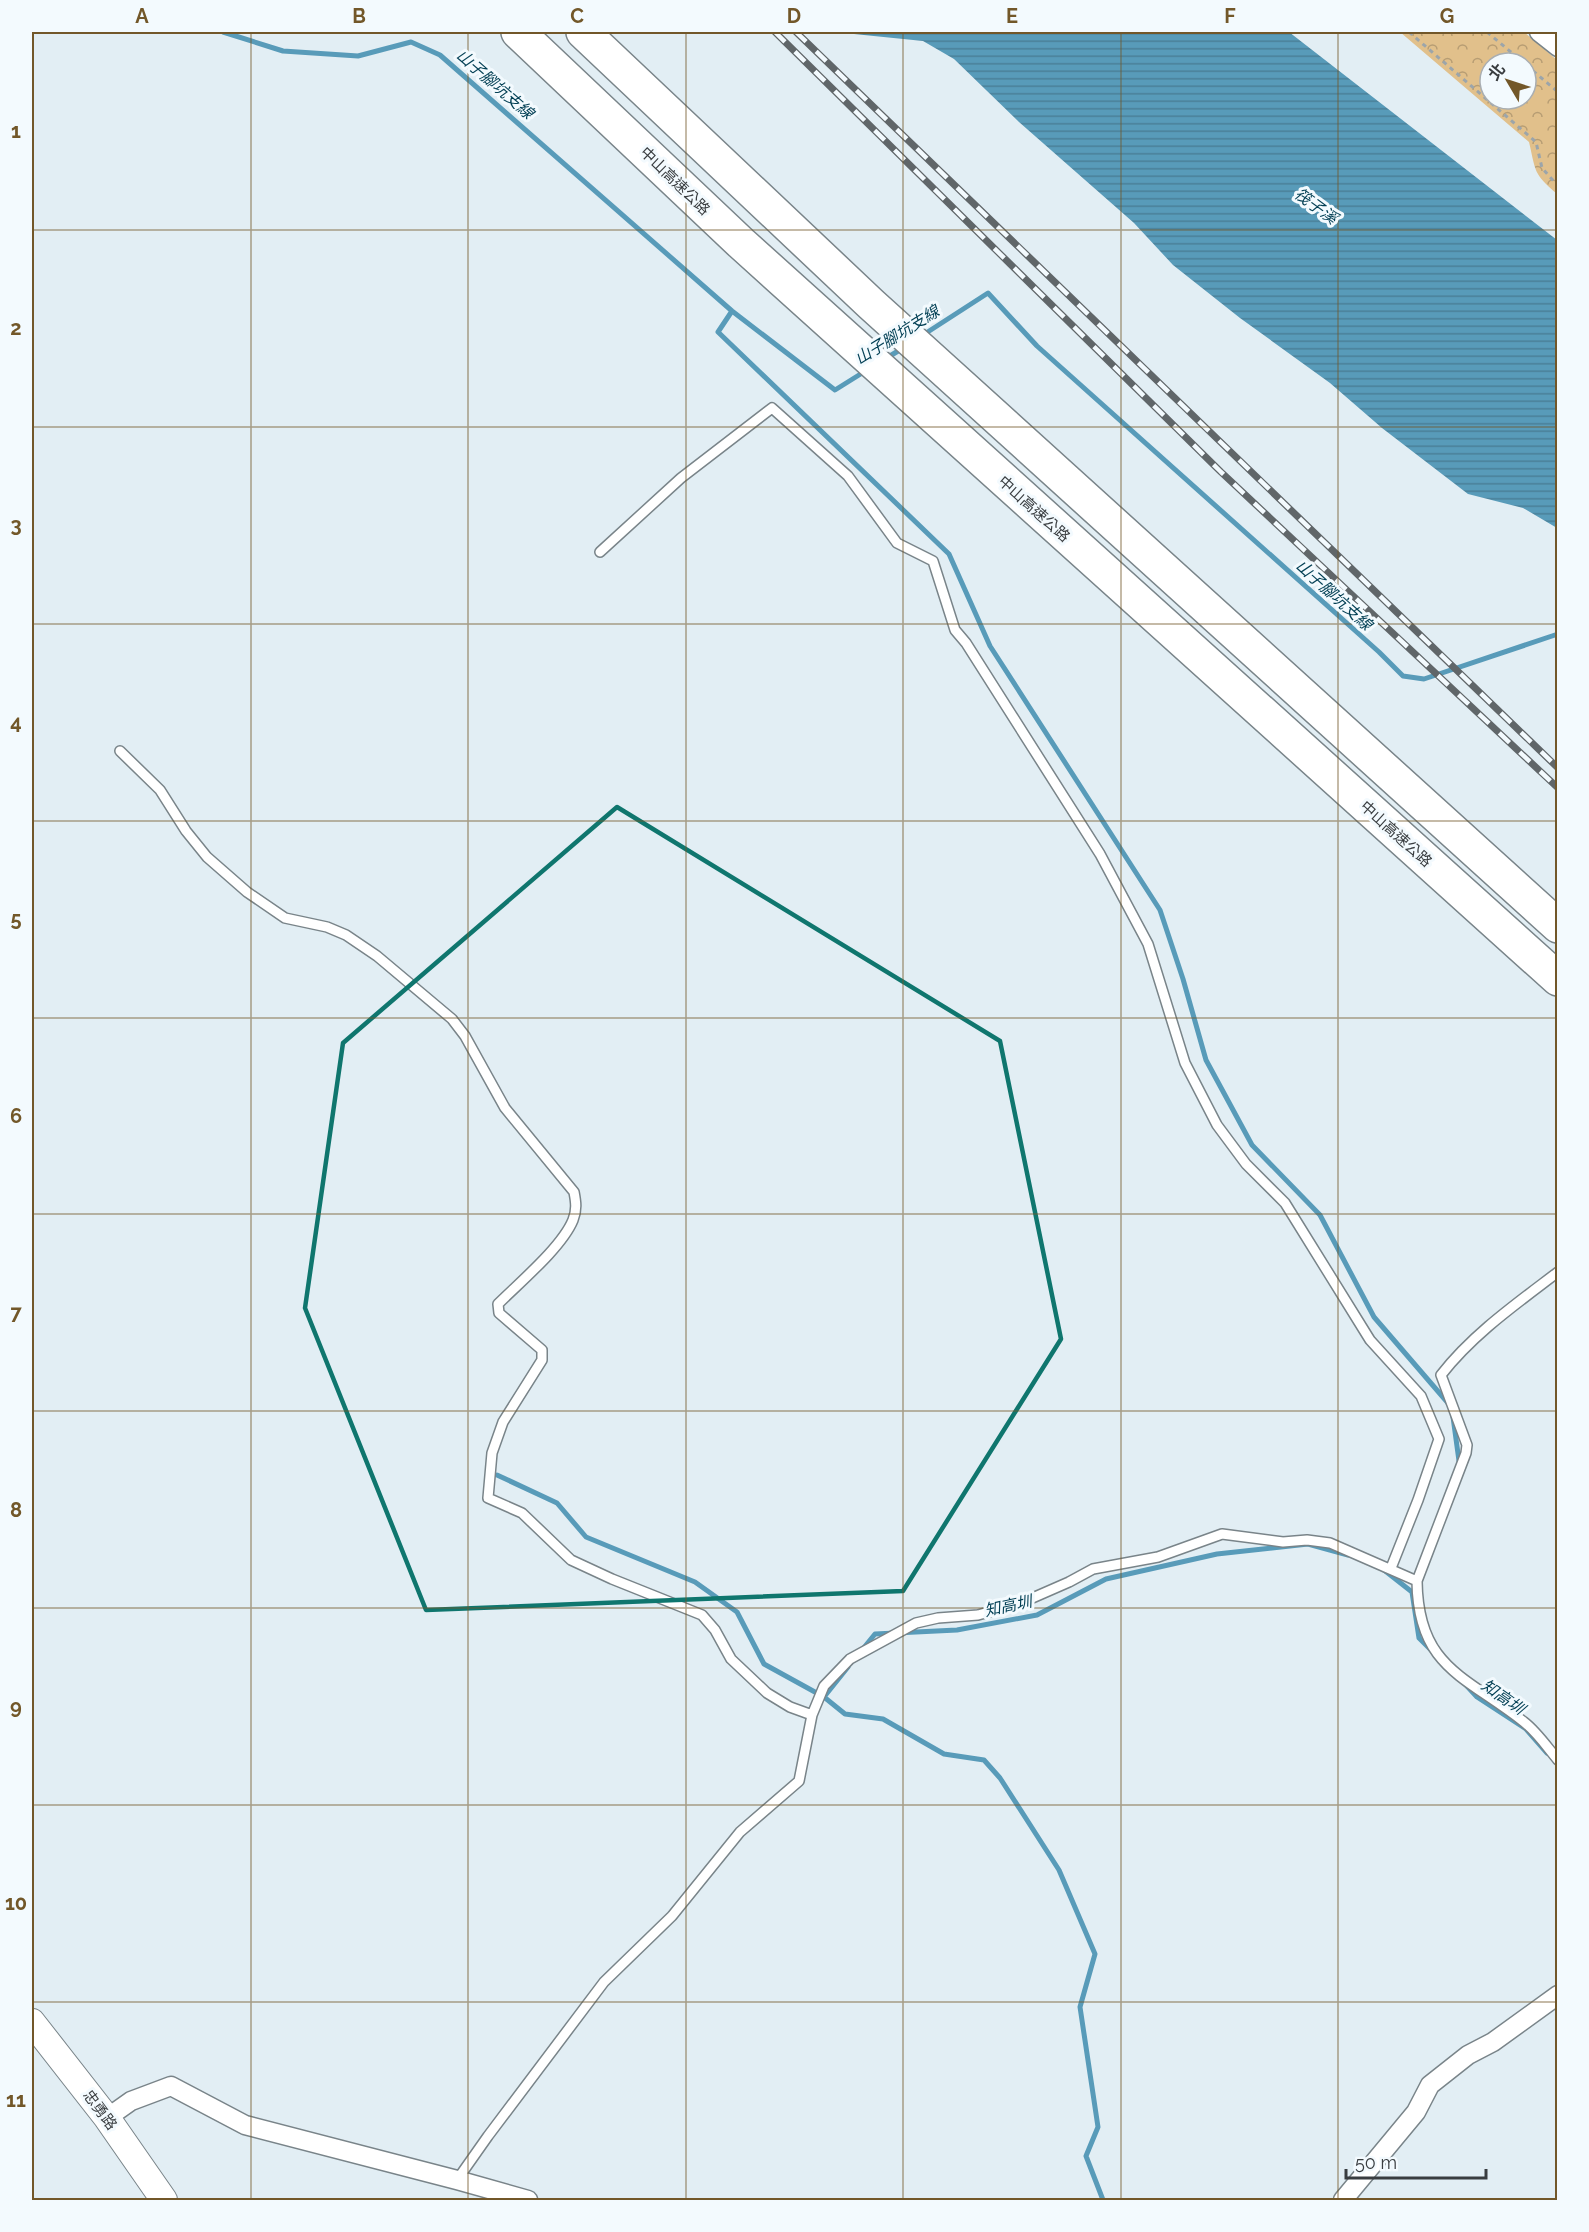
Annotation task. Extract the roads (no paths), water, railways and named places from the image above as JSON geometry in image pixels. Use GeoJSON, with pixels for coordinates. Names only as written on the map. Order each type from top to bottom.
{"type":"FeatureCollection","features":[{"type":"Feature","properties":{"kind":"highway","name":"中山高速公路"},"geometry":{"type":"LineString","coordinates":[[518,32],[741,243],[1557,979]]}},
{"type":"Feature","properties":{"kind":"highway"},"geometry":{"type":"LineString","coordinates":[[583,32],[871,304],[1557,926]]}},
{"type":"Feature","properties":{"kind":"main road","name":"忠勇路"},"geometry":{"type":"LineString","coordinates":[[32,2022],[107,2118],[164,2200]]}},
{"type":"Feature","properties":{"kind":"street"},"geometry":{"type":"LineString","coordinates":[[1539,32],[1557,48]]}},
{"type":"Feature","properties":{"kind":"street"},"geometry":{"type":"LineString","coordinates":[[1343,2200],[1416,2112],[1430,2085],[1468,2055],[1493,2042],[1557,1995]]}},
{"type":"Feature","properties":{"kind":"street"},"geometry":{"type":"LineString","coordinates":[[107,2118],[131,2102],[171,2086],[245,2125],[528,2200]]}},
{"type":"Feature","properties":{"kind":"lane"},"geometry":{"type":"LineString","coordinates":[[600,552],[681,478],[772,408],[848,476],[897,543],[933,561],[955,630],[966,643],[1100,854],[1148,944],[1185,1063],[1217,1125],[1246,1164],[1285,1203],[1370,1340],[1421,1396],[1439,1439],[1391,1568]]}},
{"type":"Feature","properties":{"kind":"lane"},"geometry":{"type":"LineString","coordinates":[[120,751],[160,790],[186,831],[207,857],[247,892],[285,918],[327,927],[346,935],[377,956],[452,1019],[465,1036],[505,1108],[574,1192],[577,1205],[572,1221],[559,1241],[498,1304],[499,1313],[542,1350],[542,1360],[503,1422],[492,1453],[488,1498],[522,1513],[572,1560],[612,1579],[702,1615],[715,1630],[731,1659],[767,1693],[790,1707],[812,1715]]}},
{"type":"Feature","properties":{"kind":"lane"},"geometry":{"type":"LineString","coordinates":[[1557,1272],[1485,1329],[1457,1355],[1441,1376],[1467,1445],[1466,1453],[1417,1581],[1417,1601],[1423,1629],[1432,1648],[1445,1665],[1526,1724],[1557,1760]]}},
{"type":"Feature","properties":{"kind":"lane"},"geometry":{"type":"LineString","coordinates":[[457,2180],[604,1982],[672,1916],[740,1832],[799,1781],[812,1715],[824,1686],[850,1659],[916,1623],[938,1618],[978,1615],[1010,1606],[1069,1582],[1093,1569],[1158,1557],[1222,1534],[1283,1542],[1307,1540],[1330,1543],[1417,1581]]}},
{"type":"Feature","properties":{"kind":"water","name":"筏子溪"},"geometry":{"type":"Polygon","coordinates":[[[851,32],[1289,32],[1557,240],[1557,528],[1523,508],[1468,494],[1382,428],[1330,383],[1240,318],[1173,265],[1134,223],[1019,122],[954,59],[923,41],[851,32]]]}},
{"type":"Feature","properties":{"kind":"waterway","name":"山子腳坑支線"},"geometry":{"type":"LineString","coordinates":[[223,32],[283,51],[358,56],[411,42],[440,55],[732,311],[835,390],[867,370]]}},
{"type":"Feature","properties":{"kind":"waterway","name":"山子腳坑支線"},"geometry":{"type":"LineString","coordinates":[[923,335],[988,293],[1037,346],[1403,676],[1424,679],[1558,634]]}},
{"type":"Feature","properties":{"kind":"waterway"},"geometry":{"type":"LineString","coordinates":[[732,311],[718,332],[949,554],[990,646],[1160,910],[1206,1060],[1252,1145],[1320,1215],[1374,1317],[1448,1403]]}},
{"type":"Feature","properties":{"kind":"waterway","name":"山子腳坑支線"},"geometry":{"type":"LineString","coordinates":[[885,359],[903,348]]}},
{"type":"Feature","properties":{"kind":"waterway"},"geometry":{"type":"LineString","coordinates":[[1453,1417],[1459,1461]]}},
{"type":"Feature","properties":{"kind":"waterway","name":"知高圳"},"geometry":{"type":"LineString","coordinates":[[497,1475],[557,1503],[586,1537],[695,1582],[737,1612],[764,1664],[824,1697],[848,1667]]}},
{"type":"Feature","properties":{"kind":"waterway","name":"知高圳"},"geometry":{"type":"LineString","coordinates":[[862,1650],[875,1634],[957,1630],[1037,1615],[1106,1579],[1217,1554],[1308,1544],[1348,1555]]}},
{"type":"Feature","properties":{"kind":"waterway","name":"知高圳"},"geometry":{"type":"LineString","coordinates":[[1384,1570],[1412,1592],[1419,1638],[1433,1652]]}},
{"type":"Feature","properties":{"kind":"waterway","name":"知高圳"},"geometry":{"type":"LineString","coordinates":[[1465,1684],[1477,1697],[1526,1729],[1547,1753]]}},
{"type":"Feature","properties":{"kind":"waterway"},"geometry":{"type":"LineString","coordinates":[[824,1697],[845,1714],[883,1719],[944,1754],[984,1760],[1000,1778],[1059,1870],[1095,1954],[1080,2007],[1098,2127],[1086,2156],[1103,2200]]}},
{"type":"Feature","properties":{"kind":"railway"},"geometry":{"type":"LineString","coordinates":[[775,32],[1221,472],[1558,788]]}},
{"type":"Feature","properties":{"kind":"railway"},"geometry":{"type":"LineString","coordinates":[[796,32],[1558,768]]}}]}
